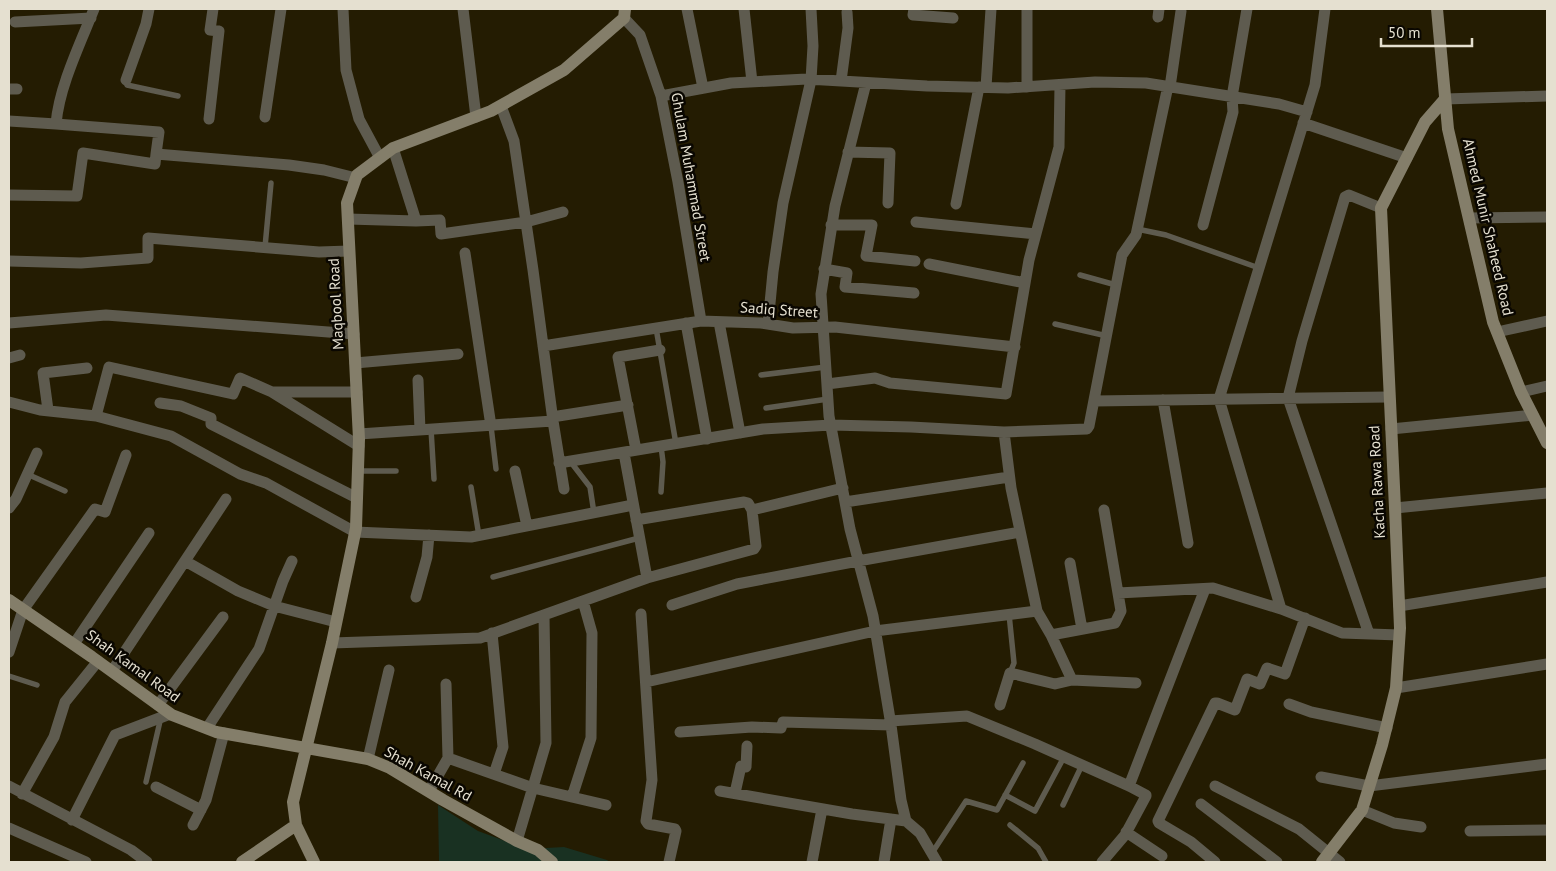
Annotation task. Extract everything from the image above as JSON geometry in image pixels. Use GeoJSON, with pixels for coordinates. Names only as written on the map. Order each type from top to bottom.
{"type":"FeatureCollection","features":[{"type":"Feature","properties":{"kind":"street"},"geometry":{"type":"LineString","coordinates":[[126,80],[146,24],[149,9]]}},
{"type":"Feature","properties":{"kind":"street"},"geometry":{"type":"LineString","coordinates":[[209,118],[219,31],[210,30],[213,9]]}},
{"type":"Feature","properties":{"kind":"street"},"geometry":{"type":"LineString","coordinates":[[265,117],[280,9]]}},
{"type":"Feature","properties":{"kind":"street"},"geometry":{"type":"LineString","coordinates":[[343,9],[346,70],[359,119],[380,158]]}},
{"type":"Feature","properties":{"kind":"street"},"geometry":{"type":"LineString","coordinates":[[463,9],[476,117]]}},
{"type":"Feature","properties":{"kind":"street"},"geometry":{"type":"LineString","coordinates":[[687,9],[703,88]]}},
{"type":"Feature","properties":{"kind":"street"},"geometry":{"type":"LineString","coordinates":[[744,9],[752,82]]}},
{"type":"Feature","properties":{"kind":"street"},"geometry":{"type":"LineString","coordinates":[[768,324],[783,203],[811,80],[813,46],[812,9]]}},
{"type":"Feature","properties":{"kind":"street"},"geometry":{"type":"LineString","coordinates":[[914,9],[913,15],[953,18]]}},
{"type":"Feature","properties":{"kind":"street"},"geometry":{"type":"LineString","coordinates":[[956,204],[982,87],[991,9]]}},
{"type":"Feature","properties":{"kind":"street"},"geometry":{"type":"LineString","coordinates":[[1027,9],[1027,87]]}},
{"type":"Feature","properties":{"kind":"street"},"geometry":{"type":"LineString","coordinates":[[1203,225],[1233,112],[1232,97],[1246,9]]}},
{"type":"Feature","properties":{"kind":"street"},"geometry":{"type":"LineString","coordinates":[[1281,609],[1219,399],[1315,85],[1325,9]]}},
{"type":"Feature","properties":{"kind":"street","name":"Ahmed Munir Shaheed Road"},"geometry":{"type":"LineString","coordinates":[[1437,9],[1448,129],[1493,322],[1521,392],[1547,442]]}},
{"type":"Feature","properties":{"kind":"street"},"geometry":{"type":"LineString","coordinates":[[565,462],[763,429],[831,425],[911,426],[1004,432],[1087,429],[1122,254],[1136,235],[1169,87],[1181,11]]}},
{"type":"Feature","properties":{"kind":"street"},"geometry":{"type":"LineString","coordinates":[[842,81],[848,28],[847,12]]}},
{"type":"Feature","properties":{"kind":"street"},"geometry":{"type":"LineString","coordinates":[[15,22],[92,14],[62,90],[56,124]]}},
{"type":"Feature","properties":{"kind":"street","name":"Maqbool Road"},"geometry":{"type":"LineString","coordinates":[[306,749],[332,642],[355,532],[359,440],[347,203],[357,175],[393,148],[501,106],[564,70],[624,14]]}},
{"type":"Feature","properties":{"kind":"street","name":"Ghulam Muhammad Street"},"geometry":{"type":"LineString","coordinates":[[624,14],[640,35],[662,96],[701,321]]}},
{"type":"Feature","properties":{"kind":"street"},"geometry":{"type":"LineString","coordinates":[[662,96],[730,83],[811,80],[982,87],[1027,87],[1095,82],[1146,83],[1279,104],[1305,118],[1407,158]]}},
{"type":"Feature","properties":{"kind":"street"},"geometry":{"type":"LineString","coordinates":[[866,83],[834,206],[821,294],[831,425],[850,529],[873,616],[901,800],[906,821]]}},
{"type":"Feature","properties":{"kind":"street"},"geometry":{"type":"LineString","coordinates":[[827,384],[875,378],[890,384],[1004,395],[1007,393],[1029,260],[1058,147],[1060,85]]}},
{"type":"Feature","properties":{"kind":"street"},"geometry":{"type":"LineString","coordinates":[[1445,100],[1547,96]]}},
{"type":"Feature","properties":{"kind":"street","name":"Kacha Rawa Road"},"geometry":{"type":"LineString","coordinates":[[1325,858],[1362,810],[1396,688],[1399,606],[1381,208],[1425,122],[1445,100]]}},
{"type":"Feature","properties":{"kind":"street"},"geometry":{"type":"LineString","coordinates":[[501,106],[514,141],[552,419],[565,462],[564,490]]}},
{"type":"Feature","properties":{"kind":"street"},"geometry":{"type":"LineString","coordinates":[[9,121],[159,132],[155,164],[83,153],[77,196],[9,195]]}},
{"type":"Feature","properties":{"kind":"street"},"geometry":{"type":"LineString","coordinates":[[393,148],[416,221]]}},
{"type":"Feature","properties":{"kind":"street"},"geometry":{"type":"LineString","coordinates":[[848,152],[890,153],[888,203]]}},
{"type":"Feature","properties":{"kind":"street"},"geometry":{"type":"LineString","coordinates":[[156,154],[290,165],[324,170],[356,178]]}},
{"type":"Feature","properties":{"kind":"street"},"geometry":{"type":"LineString","coordinates":[[1369,634],[1288,398],[1302,341],[1345,197],[1349,195],[1381,208]]}},
{"type":"Feature","properties":{"kind":"street"},"geometry":{"type":"LineString","coordinates":[[348,219],[440,220],[441,234],[526,222],[562,212]]}},
{"type":"Feature","properties":{"kind":"street"},"geometry":{"type":"LineString","coordinates":[[1469,218],[1547,217]]}},
{"type":"Feature","properties":{"kind":"street"},"geometry":{"type":"LineString","coordinates":[[916,222],[1036,234]]}},
{"type":"Feature","properties":{"kind":"street"},"geometry":{"type":"LineString","coordinates":[[831,225],[872,225],[866,256],[915,261]]}},
{"type":"Feature","properties":{"kind":"street"},"geometry":{"type":"LineString","coordinates":[[9,261],[81,264],[148,258],[148,238],[319,252],[349,251]]}},
{"type":"Feature","properties":{"kind":"street"},"geometry":{"type":"LineString","coordinates":[[465,253],[491,426]]}},
{"type":"Feature","properties":{"kind":"street"},"geometry":{"type":"LineString","coordinates":[[930,264],[1026,283]]}},
{"type":"Feature","properties":{"kind":"street"},"geometry":{"type":"LineString","coordinates":[[824,269],[847,273],[845,287],[914,293]]}},
{"type":"Feature","properties":{"kind":"street"},"geometry":{"type":"LineString","coordinates":[[9,323],[106,315],[166,318],[354,334]]}},
{"type":"Feature","properties":{"kind":"street","name":"Sadiq Street"},"geometry":{"type":"LineString","coordinates":[[543,346],[701,321],[768,324],[793,328],[834,327],[1014,347]]}},
{"type":"Feature","properties":{"kind":"street"},"geometry":{"type":"LineString","coordinates":[[1497,332],[1547,321]]}},
{"type":"Feature","properties":{"kind":"street"},"geometry":{"type":"LineString","coordinates":[[719,322],[740,433]]}},
{"type":"Feature","properties":{"kind":"street"},"geometry":{"type":"LineString","coordinates":[[686,323],[707,439]]}},
{"type":"Feature","properties":{"kind":"street"},"geometry":{"type":"LineString","coordinates":[[636,450],[618,357],[660,350]]}},
{"type":"Feature","properties":{"kind":"street"},"geometry":{"type":"LineString","coordinates":[[355,363],[458,354]]}},
{"type":"Feature","properties":{"kind":"street"},"geometry":{"type":"LineString","coordinates":[[9,358],[20,355]]}},
{"type":"Feature","properties":{"kind":"street"},"geometry":{"type":"LineString","coordinates":[[48,410],[43,373],[87,368]]}},
{"type":"Feature","properties":{"kind":"street"},"geometry":{"type":"LineString","coordinates":[[96,416],[109,368],[233,394],[240,378],[272,392],[359,440],[426,430],[491,426],[552,419],[628,405]]}},
{"type":"Feature","properties":{"kind":"street"},"geometry":{"type":"LineString","coordinates":[[418,380],[426,430]]}},
{"type":"Feature","properties":{"kind":"street"},"geometry":{"type":"LineString","coordinates":[[1521,392],[1547,386]]}},
{"type":"Feature","properties":{"kind":"street"},"geometry":{"type":"LineString","coordinates":[[272,392],[357,392]]}},
{"type":"Feature","properties":{"kind":"street"},"geometry":{"type":"LineString","coordinates":[[1094,401],[1389,397]]}},
{"type":"Feature","properties":{"kind":"street"},"geometry":{"type":"LineString","coordinates":[[1162,400],[1188,544]]}},
{"type":"Feature","properties":{"kind":"street"},"geometry":{"type":"LineString","coordinates":[[9,402],[48,410],[96,416],[171,436],[240,474],[266,483],[355,532],[470,537],[634,505]]}},
{"type":"Feature","properties":{"kind":"street"},"geometry":{"type":"LineString","coordinates":[[160,403],[181,406],[211,418],[211,424],[357,498]]}},
{"type":"Feature","properties":{"kind":"street"},"geometry":{"type":"LineString","coordinates":[[1391,429],[1533,415]]}},
{"type":"Feature","properties":{"kind":"street"},"geometry":{"type":"LineString","coordinates":[[1004,432],[1009,478],[1037,611],[1051,635],[1072,680]]}},
{"type":"Feature","properties":{"kind":"street"},"geometry":{"type":"LineString","coordinates":[[624,452],[646,578]]}},
{"type":"Feature","properties":{"kind":"street"},"geometry":{"type":"LineString","coordinates":[[9,508],[16,499],[37,453]]}},
{"type":"Feature","properties":{"kind":"street"},"geometry":{"type":"LineString","coordinates":[[9,652],[23,610],[94,509],[105,512],[126,454]]}},
{"type":"Feature","properties":{"kind":"street"},"geometry":{"type":"LineString","coordinates":[[514,471],[527,526]]}},
{"type":"Feature","properties":{"kind":"street"},"geometry":{"type":"LineString","coordinates":[[845,502],[1009,478]]}},
{"type":"Feature","properties":{"kind":"street"},"geometry":{"type":"LineString","coordinates":[[752,510],[842,488]]}},
{"type":"Feature","properties":{"kind":"street"},"geometry":{"type":"LineString","coordinates":[[1395,508],[1547,493]]}},
{"type":"Feature","properties":{"kind":"street"},"geometry":{"type":"LineString","coordinates":[[112,671],[226,499]]}},
{"type":"Feature","properties":{"kind":"street"},"geometry":{"type":"LineString","coordinates":[[332,642],[480,638],[646,578],[754,549],[756,546],[752,510],[744,502],[636,520]]}},
{"type":"Feature","properties":{"kind":"street"},"geometry":{"type":"LineString","coordinates":[[1051,635],[1114,623],[1121,611],[1104,510]]}},
{"type":"Feature","properties":{"kind":"street"},"geometry":{"type":"LineString","coordinates":[[672,605],[737,584],[1020,532]]}},
{"type":"Feature","properties":{"kind":"street"},"geometry":{"type":"LineString","coordinates":[[74,644],[149,533]]}},
{"type":"Feature","properties":{"kind":"street"},"geometry":{"type":"LineString","coordinates":[[416,597],[427,557],[429,535]]}},
{"type":"Feature","properties":{"kind":"street"},"geometry":{"type":"LineString","coordinates":[[185,560],[238,591],[274,606],[336,622]]}},
{"type":"Feature","properties":{"kind":"street"},"geometry":{"type":"LineString","coordinates":[[207,728],[259,649],[292,561]]}},
{"type":"Feature","properties":{"kind":"street"},"geometry":{"type":"LineString","coordinates":[[1070,563],[1082,629]]}},
{"type":"Feature","properties":{"kind":"street"},"geometry":{"type":"LineString","coordinates":[[1399,606],[1547,582]]}},
{"type":"Feature","properties":{"kind":"street"},"geometry":{"type":"LineString","coordinates":[[1118,593],[1213,588],[1281,609],[1342,633],[1399,635]]}},
{"type":"Feature","properties":{"kind":"street"},"geometry":{"type":"LineString","coordinates":[[1129,786],[1205,589]]}},
{"type":"Feature","properties":{"kind":"street","name":"Shah Kamal Road"},"geometry":{"type":"LineString","coordinates":[[9,600],[112,671],[163,712],[224,734],[306,749]]}},
{"type":"Feature","properties":{"kind":"street"},"geometry":{"type":"LineString","coordinates":[[572,797],[591,738],[592,633],[583,601]]}},
{"type":"Feature","properties":{"kind":"street"},"geometry":{"type":"LineString","coordinates":[[646,682],[875,631],[1037,611]]}},
{"type":"Feature","properties":{"kind":"street"},"geometry":{"type":"LineString","coordinates":[[641,614],[652,780],[646,821],[648,824],[676,830],[669,862]]}},
{"type":"Feature","properties":{"kind":"street"},"geometry":{"type":"LineString","coordinates":[[517,841],[546,743],[544,615]]}},
{"type":"Feature","properties":{"kind":"street"},"geometry":{"type":"LineString","coordinates":[[72,820],[115,735],[163,712],[223,617]]}},
{"type":"Feature","properties":{"kind":"street"},"geometry":{"type":"LineString","coordinates":[[1215,862],[1191,842],[1158,821],[1215,703],[1235,710],[1247,679],[1260,684],[1267,668],[1285,674],[1305,618]]}},
{"type":"Feature","properties":{"kind":"street"},"geometry":{"type":"LineString","coordinates":[[492,633],[503,747],[494,774]]}},
{"type":"Feature","properties":{"kind":"street"},"geometry":{"type":"LineString","coordinates":[[22,794],[54,737],[65,702],[98,661]]}},
{"type":"Feature","properties":{"kind":"street"},"geometry":{"type":"LineString","coordinates":[[1396,688],[1547,664]]}},
{"type":"Feature","properties":{"kind":"street"},"geometry":{"type":"LineString","coordinates":[[368,759],[389,670]]}},
{"type":"Feature","properties":{"kind":"street"},"geometry":{"type":"LineString","coordinates":[[1000,706],[1010,673],[1055,684],[1072,680],[1136,683]]}},
{"type":"Feature","properties":{"kind":"street"},"geometry":{"type":"LineString","coordinates":[[430,791],[448,758],[446,684]]}},
{"type":"Feature","properties":{"kind":"street"},"geometry":{"type":"LineString","coordinates":[[1289,704],[1311,712],[1386,728]]}},
{"type":"Feature","properties":{"kind":"street"},"geometry":{"type":"LineString","coordinates":[[680,732],[752,727],[781,728],[783,722],[890,723],[966,716],[1064,757],[1129,786],[1146,796],[1126,832],[1102,862]]}},
{"type":"Feature","properties":{"kind":"street"},"geometry":{"type":"LineString","coordinates":[[193,825],[206,800],[224,734]]}},
{"type":"Feature","properties":{"kind":"street"},"geometry":{"type":"LineString","coordinates":[[735,793],[741,766],[746,767],[747,746]]}},
{"type":"Feature","properties":{"kind":"street"},"geometry":{"type":"LineString","coordinates":[[306,749],[293,802],[296,825],[314,862]]}},
{"type":"Feature","properties":{"kind":"street","name":"Shah Kamal Rd"},"geometry":{"type":"LineString","coordinates":[[306,749],[368,759],[390,768],[517,841],[538,850],[552,862]]}},
{"type":"Feature","properties":{"kind":"street"},"geometry":{"type":"LineString","coordinates":[[448,758],[534,788],[606,805]]}},
{"type":"Feature","properties":{"kind":"street"},"geometry":{"type":"LineString","coordinates":[[1321,776],[1369,786],[1547,764]]}},
{"type":"Feature","properties":{"kind":"street"},"geometry":{"type":"LineString","coordinates":[[151,785],[201,810]]}},
{"type":"Feature","properties":{"kind":"street"},"geometry":{"type":"LineString","coordinates":[[9,786],[131,850],[147,862]]}},
{"type":"Feature","properties":{"kind":"street"},"geometry":{"type":"LineString","coordinates":[[1214,786],[1299,829],[1325,858],[1340,862]]}},
{"type":"Feature","properties":{"kind":"street"},"geometry":{"type":"LineString","coordinates":[[720,791],[822,809],[906,821],[920,833],[935,858]]}},
{"type":"Feature","properties":{"kind":"street"},"geometry":{"type":"LineString","coordinates":[[1201,804],[1277,862]]}},
{"type":"Feature","properties":{"kind":"street"},"geometry":{"type":"LineString","coordinates":[[812,862],[822,809]]}},
{"type":"Feature","properties":{"kind":"street"},"geometry":{"type":"LineString","coordinates":[[1362,810],[1394,824],[1422,827]]}},
{"type":"Feature","properties":{"kind":"street"},"geometry":{"type":"LineString","coordinates":[[884,862],[891,819]]}},
{"type":"Feature","properties":{"kind":"street"},"geometry":{"type":"LineString","coordinates":[[242,862],[296,825]]}},
{"type":"Feature","properties":{"kind":"street"},"geometry":{"type":"LineString","coordinates":[[9,828],[86,862]]}},
{"type":"Feature","properties":{"kind":"street"},"geometry":{"type":"LineString","coordinates":[[1470,830],[1547,830]]}},
{"type":"Feature","properties":{"kind":"street"},"geometry":{"type":"LineString","coordinates":[[1126,832],[1162,856]]}},
{"type":"Feature","properties":{"kind":"lane"},"geometry":{"type":"LineString","coordinates":[[126,80],[127,85],[178,96]]}},
{"type":"Feature","properties":{"kind":"lane"},"geometry":{"type":"LineString","coordinates":[[265,248],[270,184]]}},
{"type":"Feature","properties":{"kind":"lane"},"geometry":{"type":"LineString","coordinates":[[1137,229],[1166,236],[1259,268]]}},
{"type":"Feature","properties":{"kind":"lane"},"geometry":{"type":"LineString","coordinates":[[1080,275],[1116,285]]}},
{"type":"Feature","properties":{"kind":"lane"},"geometry":{"type":"LineString","coordinates":[[1055,324],[1106,336]]}},
{"type":"Feature","properties":{"kind":"lane"},"geometry":{"type":"LineString","coordinates":[[656,328],[676,444]]}},
{"type":"Feature","properties":{"kind":"lane"},"geometry":{"type":"LineString","coordinates":[[761,374],[826,367]]}},
{"type":"Feature","properties":{"kind":"lane"},"geometry":{"type":"LineString","coordinates":[[766,408],[828,399]]}},
{"type":"Feature","properties":{"kind":"lane"},"geometry":{"type":"LineString","coordinates":[[491,426],[496,469]]}},
{"type":"Feature","properties":{"kind":"lane"},"geometry":{"type":"LineString","coordinates":[[426,430],[434,479]]}},
{"type":"Feature","properties":{"kind":"lane"},"geometry":{"type":"LineString","coordinates":[[661,446],[663,462],[661,492]]}},
{"type":"Feature","properties":{"kind":"lane"},"geometry":{"type":"LineString","coordinates":[[565,462],[590,487],[594,513]]}},
{"type":"Feature","properties":{"kind":"lane"},"geometry":{"type":"LineString","coordinates":[[358,471],[396,471]]}},
{"type":"Feature","properties":{"kind":"lane"},"geometry":{"type":"LineString","coordinates":[[27,474],[65,491]]}},
{"type":"Feature","properties":{"kind":"lane"},"geometry":{"type":"LineString","coordinates":[[471,487],[479,536]]}},
{"type":"Feature","properties":{"kind":"lane"},"geometry":{"type":"LineString","coordinates":[[493,577],[639,538]]}},
{"type":"Feature","properties":{"kind":"lane"},"geometry":{"type":"LineString","coordinates":[[1009,614],[1014,663],[1010,673]]}},
{"type":"Feature","properties":{"kind":"lane"},"geometry":{"type":"LineString","coordinates":[[9,676],[37,685]]}},
{"type":"Feature","properties":{"kind":"lane"},"geometry":{"type":"LineString","coordinates":[[151,785],[163,712]]}},
{"type":"Feature","properties":{"kind":"lane"},"geometry":{"type":"LineString","coordinates":[[1005,795],[1035,811],[1064,757]]}},
{"type":"Feature","properties":{"kind":"lane"},"geometry":{"type":"LineString","coordinates":[[935,858],[966,801],[997,810],[1023,763]]}},
{"type":"Feature","properties":{"kind":"lane"},"geometry":{"type":"LineString","coordinates":[[1063,805],[1082,765]]}},
{"type":"Feature","properties":{"kind":"lane"},"geometry":{"type":"LineString","coordinates":[[1010,826],[1038,848],[1046,862]]}},
{"type":"Feature","properties":{"kind":"green space"},"geometry":{"type":"Polygon","coordinates":[[[438,805],[478,831],[528,849],[564,847],[610,862],[439,862],[438,805]]]}}]}
